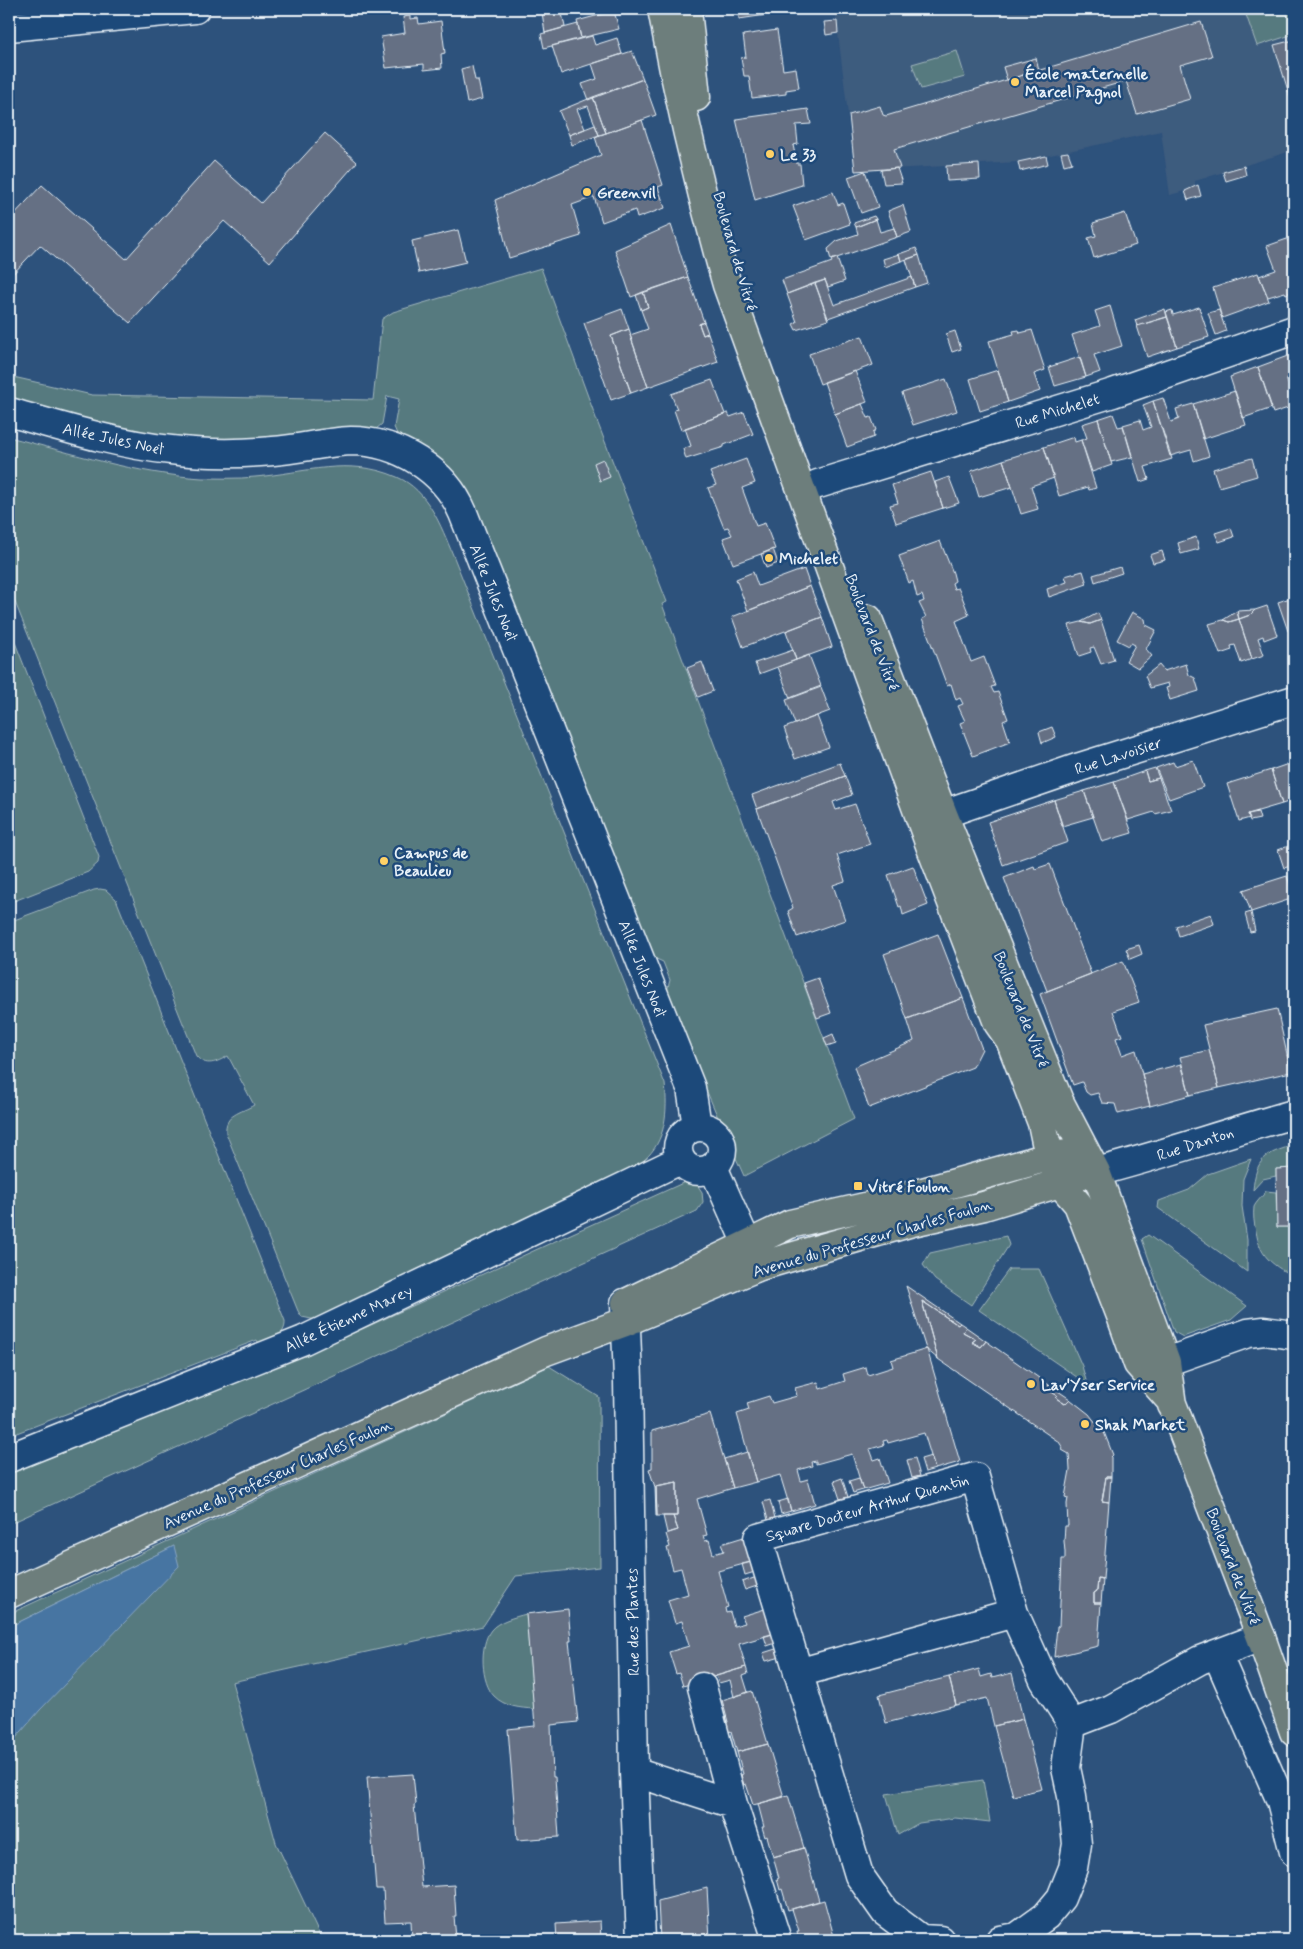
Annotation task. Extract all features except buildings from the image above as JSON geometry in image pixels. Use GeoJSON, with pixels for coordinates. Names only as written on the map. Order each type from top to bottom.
{"type":"FeatureCollection","features":[{"type":"Feature","properties":{"kind":"main road","name":"Boulevard de Vitré"},"geometry":{"type":"LineString","coordinates":[[662,9],[681,108],[705,209],[738,316],[931,848],[998,1023],[1010,1040],[1042,1123],[1060,1183],[1078,1204],[1122,1316],[1138,1364],[1171,1401]]}},
{"type":"Feature","properties":{"kind":"main road","name":"Boulevard de Vitré"},"geometry":{"type":"LineString","coordinates":[[686,9],[698,109],[731,241],[759,330],[943,814],[1059,1101],[1091,1162],[1166,1362],[1171,1401],[1261,1637],[1294,1732]]}},
{"type":"Feature","properties":{"kind":"main road"},"geometry":{"type":"LineString","coordinates":[[1052,1156],[1091,1162]]}},
{"type":"Feature","properties":{"kind":"main road","name":"Avenue du Professeur Charles Foulon"},"geometry":{"type":"LineString","coordinates":[[754,1255],[790,1224],[878,1204],[1052,1156]]}},
{"type":"Feature","properties":{"kind":"main road"},"geometry":{"type":"LineString","coordinates":[[1060,1183],[1091,1162]]}},
{"type":"Feature","properties":{"kind":"main road","name":"Avenue du Professeur Charles Foulon"},"geometry":{"type":"LineString","coordinates":[[9,1594],[546,1351],[575,1328],[625,1313],[754,1255],[984,1206],[1060,1183]]}},
{"type":"Feature","properties":{"kind":"street"},"geometry":{"type":"LineString","coordinates":[[9,27],[195,9]]}},
{"type":"Feature","properties":{"kind":"street","name":"Rue Michelet"},"geometry":{"type":"LineString","coordinates":[[818,484],[1113,393],[1294,330]]}},
{"type":"Feature","properties":{"kind":"street","name":"Allée Jules Noël"},"geometry":{"type":"LineString","coordinates":[[9,412],[115,440],[170,450],[219,453],[257,452],[334,442],[368,443],[402,452],[420,462],[443,481],[462,510],[691,1088],[698,1126]]}},
{"type":"Feature","properties":{"kind":"street","name":"Rue Lavoisier"},"geometry":{"type":"LineString","coordinates":[[943,814],[1080,767],[1294,700]]}},
{"type":"Feature","properties":{"kind":"street","name":"Rue Danton"},"geometry":{"type":"LineString","coordinates":[[1091,1162],[1138,1161],[1204,1139],[1294,1114]]}},
{"type":"Feature","properties":{"kind":"street"},"geometry":{"type":"LineString","coordinates":[[698,1126],[712,1130],[721,1141],[721,1156],[713,1167],[706,1170],[692,1170],[680,1160],[678,1153],[680,1139],[684,1133],[698,1126]]}},
{"type":"Feature","properties":{"kind":"street","name":"Allée Étienne Marey"},"geometry":{"type":"LineString","coordinates":[[9,1458],[304,1340],[680,1160]]}},
{"type":"Feature","properties":{"kind":"street"},"geometry":{"type":"LineString","coordinates":[[713,1167],[754,1255]]}},
{"type":"Feature","properties":{"kind":"street","name":"Rue des Plantes"},"geometry":{"type":"LineString","coordinates":[[625,1313],[628,1380],[634,1772],[641,1940]]}},
{"type":"Feature","properties":{"kind":"street"},"geometry":{"type":"LineString","coordinates":[[1166,1362],[1248,1333],[1264,1331],[1294,1335]]}},
{"type":"Feature","properties":{"kind":"street","name":"Square Docteur Arthur Quentin"},"geometry":{"type":"LineString","coordinates":[[927,1940],[885,1912],[859,1875],[758,1538],[975,1477],[1014,1613],[1044,1680],[1072,1724]]}},
{"type":"Feature","properties":{"kind":"street"},"geometry":{"type":"LineString","coordinates":[[798,1673],[1014,1613]]}},
{"type":"Feature","properties":{"kind":"street"},"geometry":{"type":"LineString","coordinates":[[1000,1940],[1017,1937],[1046,1916],[1061,1898],[1073,1868],[1077,1844],[1072,1796],[1066,1768],[1072,1724],[1110,1709],[1200,1660],[1261,1637]]}},
{"type":"Feature","properties":{"kind":"street"},"geometry":{"type":"LineString","coordinates":[[1217,1654],[1282,1801],[1294,1852]]}},
{"type":"Feature","properties":{"kind":"street"},"geometry":{"type":"LineString","coordinates":[[702,1687],[733,1804],[777,1940]]}},
{"type":"Feature","properties":{"kind":"street"},"geometry":{"type":"LineString","coordinates":[[634,1772],[733,1804]]}},
{"type":"Feature","properties":{"kind":"shaded area","name":"École maternelle Marcel Pagnol"},"geometry":{"type":"Polygon","coordinates":[[[835,9],[1294,9],[1294,150],[1195,181],[1195,188],[1170,195],[1161,131],[1018,162],[855,171],[835,9]]]}},
{"type":"Feature","properties":{"kind":"shaded area"},"geometry":{"type":"Polygon","coordinates":[[[174,1546],[179,1566],[40,1710],[9,1746],[9,1627],[174,1546]]]}},
{"type":"Feature","properties":{"kind":"green space"},"geometry":{"type":"Polygon","coordinates":[[[1244,9],[1294,9],[1294,34],[1257,46],[1244,9]]]}},
{"type":"Feature","properties":{"kind":"green space"},"geometry":{"type":"Polygon","coordinates":[[[957,51],[965,77],[921,89],[912,64],[957,51]]]}},
{"type":"Feature","properties":{"kind":"green space"},"geometry":{"type":"Polygon","coordinates":[[[541,268],[597,421],[667,602],[662,604],[854,1119],[744,1176],[666,995],[670,980],[663,962],[652,957],[467,491],[434,457],[421,447],[397,434],[394,427],[399,399],[387,396],[382,424],[376,429],[340,428],[296,435],[231,440],[171,436],[117,427],[9,398],[9,376],[92,395],[373,400],[382,319],[393,312],[541,268]]]}},
{"type":"Feature","properties":{"kind":"green space"},"geometry":{"type":"Polygon","coordinates":[[[9,437],[104,462],[177,476],[242,478],[326,468],[361,468],[397,477],[408,483],[425,500],[438,521],[448,544],[665,1084],[666,1105],[664,1125],[657,1144],[644,1160],[617,1177],[316,1320],[302,1317],[226,1133],[228,1122],[234,1115],[254,1105],[228,1056],[216,1062],[208,1063],[196,1056],[9,587],[9,437]]]}},
{"type":"Feature","properties":{"kind":"green space"},"geometry":{"type":"Polygon","coordinates":[[[9,627],[99,857],[98,863],[88,872],[9,903],[9,627]]]}},
{"type":"Feature","properties":{"kind":"green space"},"geometry":{"type":"Polygon","coordinates":[[[100,889],[106,890],[116,899],[285,1321],[285,1326],[281,1334],[260,1346],[257,1340],[9,1436],[9,922],[100,889]]]}},
{"type":"Feature","properties":{"kind":"green space"},"geometry":{"type":"Polygon","coordinates":[[[1294,1145],[1294,1168],[1276,1169],[1276,1176],[1263,1179],[1253,1190],[1254,1179],[1264,1159],[1276,1151],[1294,1145]]]}},
{"type":"Feature","properties":{"kind":"green space"},"geometry":{"type":"Polygon","coordinates":[[[1251,1159],[1243,1179],[1242,1206],[1247,1240],[1247,1272],[1158,1208],[1159,1201],[1189,1190],[1208,1174],[1251,1159]]]}},
{"type":"Feature","properties":{"kind":"green space"},"geometry":{"type":"Polygon","coordinates":[[[685,1182],[696,1183],[702,1192],[703,1202],[697,1211],[9,1524],[9,1472],[307,1354],[685,1182]]]}},
{"type":"Feature","properties":{"kind":"green space"},"geometry":{"type":"Polygon","coordinates":[[[1266,1191],[1276,1192],[1277,1227],[1294,1227],[1294,1272],[1292,1276],[1272,1263],[1260,1247],[1254,1222],[1254,1207],[1266,1191]]]}},
{"type":"Feature","properties":{"kind":"green space"},"geometry":{"type":"Polygon","coordinates":[[[1148,1235],[1247,1306],[1231,1320],[1183,1337],[1174,1332],[1142,1239],[1148,1235]]]}},
{"type":"Feature","properties":{"kind":"green space"},"geometry":{"type":"Polygon","coordinates":[[[1006,1236],[1009,1245],[971,1305],[935,1280],[923,1265],[930,1253],[1006,1236]]]}},
{"type":"Feature","properties":{"kind":"green space"},"geometry":{"type":"Polygon","coordinates":[[[1009,1269],[1039,1269],[1082,1366],[1087,1384],[979,1310],[1009,1269]]]}},
{"type":"Feature","properties":{"kind":"green space"},"geometry":{"type":"Polygon","coordinates":[[[549,1366],[599,1397],[600,1567],[516,1576],[483,1626],[232,1682],[276,1843],[322,1940],[9,1940],[9,1746],[174,1546],[9,1627],[9,1614],[549,1366]]]}},
{"type":"Feature","properties":{"kind":"green space"},"geometry":{"type":"Polygon","coordinates":[[[526,1614],[534,1709],[508,1705],[498,1700],[486,1682],[483,1664],[485,1645],[491,1630],[502,1622],[526,1614]]]}},
{"type":"Feature","properties":{"kind":"green space"},"geometry":{"type":"Polygon","coordinates":[[[983,1780],[990,1822],[955,1818],[919,1823],[898,1835],[886,1794],[983,1780]]]}},
{"type":"Feature","properties":{"kind":"place","name":"École maternelle Marcel Pagnol"},"geometry":{"type":"Point","coordinates":[1015,82]}},
{"type":"Feature","properties":{"kind":"place","name":"Le 33"},"geometry":{"type":"Point","coordinates":[770,154]}},
{"type":"Feature","properties":{"kind":"place","name":"Greenvil"},"geometry":{"type":"Point","coordinates":[587,192]}},
{"type":"Feature","properties":{"kind":"place","name":"Michelet"},"geometry":{"type":"Point","coordinates":[769,558]}},
{"type":"Feature","properties":{"kind":"place","name":"Campus de Beaulieu"},"geometry":{"type":"Point","coordinates":[384,861]}},
{"type":"Feature","properties":{"kind":"place","name":"Vitré Foulon"},"geometry":{"type":"Point","coordinates":[858,1186]}},
{"type":"Feature","properties":{"kind":"place","name":"Lav'Yser Service"},"geometry":{"type":"Point","coordinates":[1031,1384]}},
{"type":"Feature","properties":{"kind":"place","name":"Shak Market"},"geometry":{"type":"Point","coordinates":[1085,1424]}}]}
